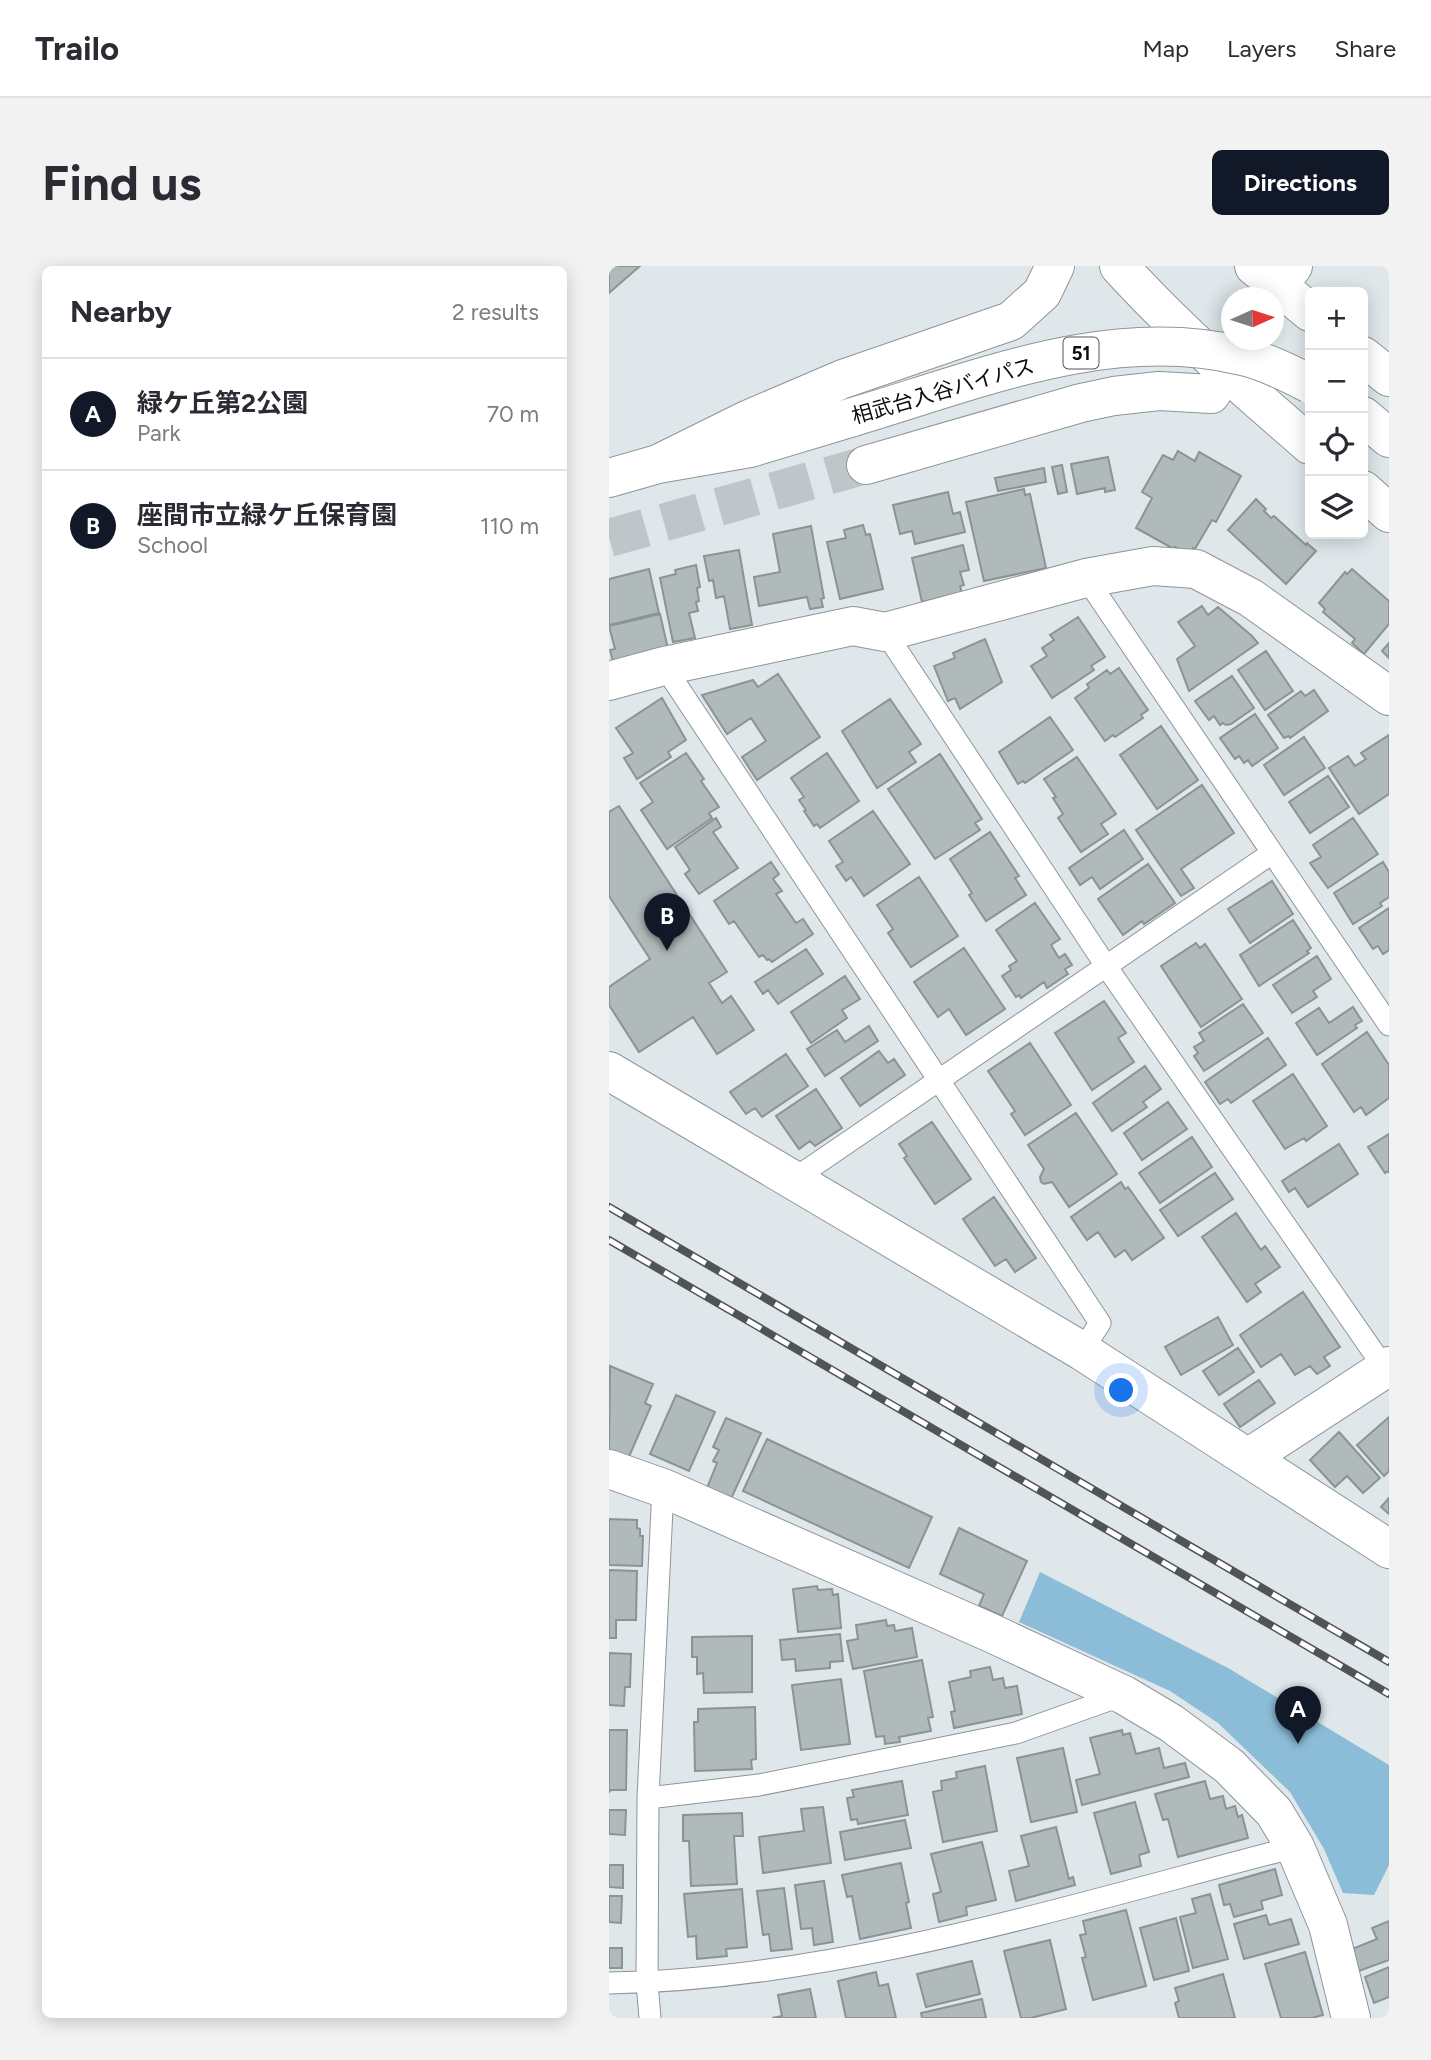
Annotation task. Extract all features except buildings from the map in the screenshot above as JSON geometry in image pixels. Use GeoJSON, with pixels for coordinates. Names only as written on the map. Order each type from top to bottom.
{"type":"FeatureCollection","features":[{"type":"Feature","properties":{"kind":"street","name":"相武台入谷バイパス"},"geometry":{"type":"LineString","coordinates":[[658,464],[747,420],[843,379],[1011,321],[1042,293],[1055,266]]}},
{"type":"Feature","properties":{"kind":"street"},"geometry":{"type":"LineString","coordinates":[[1119,266],[1152,303],[1224,371],[1305,441]]}},
{"type":"Feature","properties":{"kind":"street"},"geometry":{"type":"LineString","coordinates":[[1274,279],[1305,307]]}},
{"type":"Feature","properties":{"kind":"street","name":"相武台入谷バイパス"},"geometry":{"type":"LineString","coordinates":[[609,478],[658,464],[750,448],[1073,354],[1125,347],[1179,346],[1242,356],[1305,382]]}},
{"type":"Feature","properties":{"kind":"street","name":"51"},"geometry":{"type":"LineString","coordinates":[[866,465],[1081,403],[1114,396],[1159,391],[1212,394],[1238,350]]}},
{"type":"Feature","properties":{"kind":"street"},"geometry":{"type":"LineString","coordinates":[[1368,360],[1389,377]]}},
{"type":"Feature","properties":{"kind":"street"},"geometry":{"type":"LineString","coordinates":[[1368,420],[1389,438]]}},
{"type":"Feature","properties":{"kind":"street"},"geometry":{"type":"LineString","coordinates":[[1368,494],[1389,513]]}},
{"type":"Feature","properties":{"kind":"street"},"geometry":{"type":"LineString","coordinates":[[609,681],[664,666],[853,626],[885,632],[1086,578],[1153,566],[1196,569],[1251,598],[1389,696]]}},
{"type":"Feature","properties":{"kind":"street"},"geometry":{"type":"LineString","coordinates":[[609,1071],[1082,1351],[1389,1549]]}},
{"type":"Feature","properties":{"kind":"street"},"geometry":{"type":"LineString","coordinates":[[1248,1458],[1387,1367]]}},
{"type":"Feature","properties":{"kind":"street"},"geometry":{"type":"LineString","coordinates":[[609,1469],[663,1488],[989,1632],[1124,1695],[1171,1723],[1229,1766],[1274,1812],[1295,1847],[1328,1925],[1351,2018]]}},
{"type":"Feature","properties":{"kind":"lane"},"geometry":{"type":"LineString","coordinates":[[1086,578],[1389,1025]]}},
{"type":"Feature","properties":{"kind":"lane"},"geometry":{"type":"LineString","coordinates":[[885,632],[1106,966],[1387,1367]]}},
{"type":"Feature","properties":{"kind":"lane"},"geometry":{"type":"LineString","coordinates":[[664,666],[1100,1323],[1082,1351]]}},
{"type":"Feature","properties":{"kind":"lane"},"geometry":{"type":"LineString","coordinates":[[794,1179],[1272,853]]}},
{"type":"Feature","properties":{"kind":"lane"},"geometry":{"type":"LineString","coordinates":[[650,2018],[647,1982],[647,1798],[663,1488]]}},
{"type":"Feature","properties":{"kind":"lane"},"geometry":{"type":"LineString","coordinates":[[647,1798],[759,1785],[1016,1733],[1124,1695]]}},
{"type":"Feature","properties":{"kind":"lane"},"geometry":{"type":"LineString","coordinates":[[609,1983],[747,1973],[832,1961],[968,1931],[1295,1847]]}},
{"type":"Feature","properties":{"kind":"shaded area"},"geometry":{"type":"Polygon","coordinates":[[[1040,1572],[1228,1668],[1389,1765],[1389,1865],[1374,1895],[1343,1893],[1324,1849],[1290,1792],[1218,1723],[1170,1691],[1019,1622],[1040,1572]]]}},
{"type":"Feature","properties":{"kind":"tunnel"},"geometry":{"type":"LineString","coordinates":[[609,538],[866,465]]}},
{"type":"Feature","properties":{"kind":"railway"},"geometry":{"type":"LineString","coordinates":[[609,1207],[1389,1662]]}},
{"type":"Feature","properties":{"kind":"railway"},"geometry":{"type":"LineString","coordinates":[[609,1240],[1389,1694]]}},
{"type":"Feature","properties":{"kind":"place","name":"座間市立緑ケ丘保育園"},"geometry":{"type":"Point","coordinates":[667,951]}},
{"type":"Feature","properties":{"kind":"place","name":"緑ケ丘第2公園"},"geometry":{"type":"Point","coordinates":[1298,1744]}}]}
